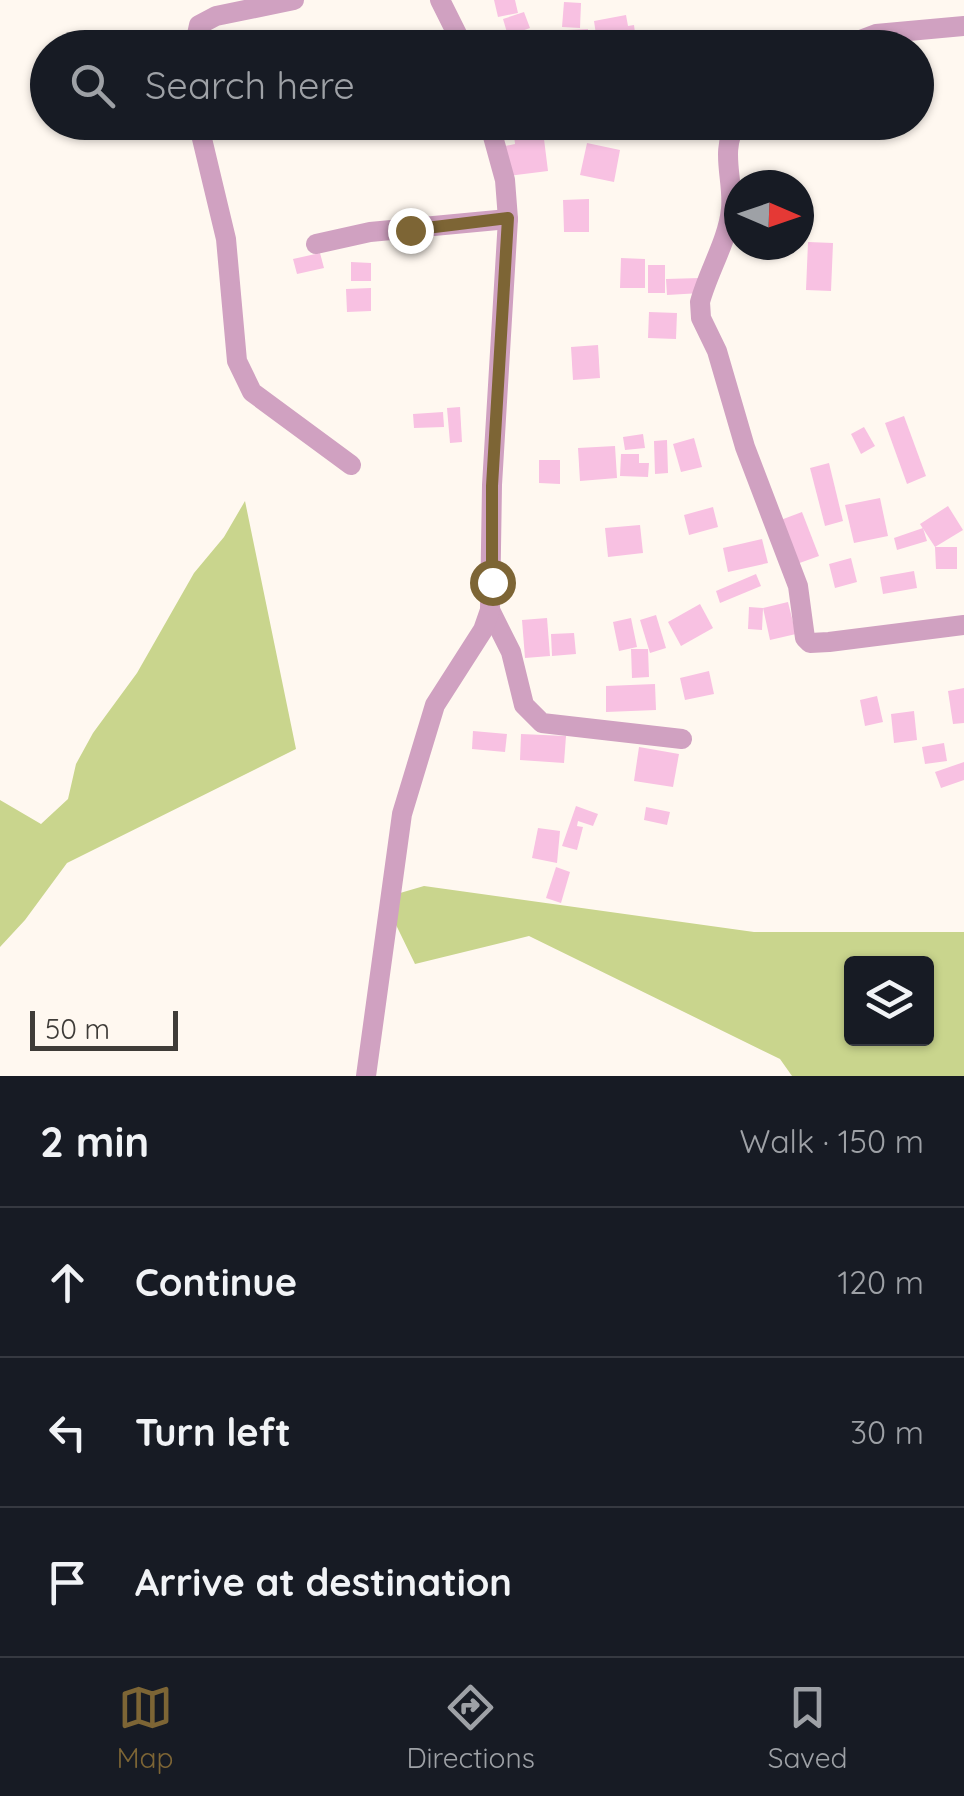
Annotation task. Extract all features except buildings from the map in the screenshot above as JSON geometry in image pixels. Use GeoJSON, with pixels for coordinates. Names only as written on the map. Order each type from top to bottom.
{"type":"FeatureCollection","features":[{"type":"Feature","properties":{"kind":"street"},"geometry":{"type":"LineString","coordinates":[[198,30],[199,25],[216,16],[294,0]]}},
{"type":"Feature","properties":{"kind":"street"},"geometry":{"type":"LineString","coordinates":[[440,0],[455,30]]}},
{"type":"Feature","properties":{"kind":"street"},"geometry":{"type":"LineString","coordinates":[[920,30],[964,26]]}},
{"type":"Feature","properties":{"kind":"street"},"geometry":{"type":"LineString","coordinates":[[202,140],[226,239],[236,361],[252,392],[351,465]]}},
{"type":"Feature","properties":{"kind":"street"},"geometry":{"type":"LineString","coordinates":[[366,1076],[402,814],[435,705],[483,630],[490,610],[492,486],[508,218],[506,180],[494,140]]}},
{"type":"Feature","properties":{"kind":"street"},"geometry":{"type":"LineString","coordinates":[[728,140],[731,208],[700,302],[701,318],[717,351],[745,447],[798,586],[805,638],[810,642],[829,642],[964,625]]}},
{"type":"Feature","properties":{"kind":"street"},"geometry":{"type":"LineString","coordinates":[[316,244],[370,232],[508,218]]}},
{"type":"Feature","properties":{"kind":"street"},"geometry":{"type":"LineString","coordinates":[[490,610],[511,652],[524,705],[542,722],[682,739]]}},
{"type":"Feature","properties":{"kind":"green space"},"geometry":{"type":"Polygon","coordinates":[[[245,501],[296,749],[67,863],[0,947],[0,800],[41,824],[68,799],[76,764],[93,733],[137,673],[194,573],[224,537],[245,501]]]}},
{"type":"Feature","properties":{"kind":"green space"},"geometry":{"type":"Polygon","coordinates":[[[424,886],[754,932],[964,932],[964,1076],[792,1076],[780,1059],[529,936],[415,964],[383,898],[424,886]]]}},
{"type":"Feature","properties":{"kind":"route"},"geometry":{"type":"LineString","coordinates":[[410,230],[508,218],[492,486],[492,582]]}}]}
